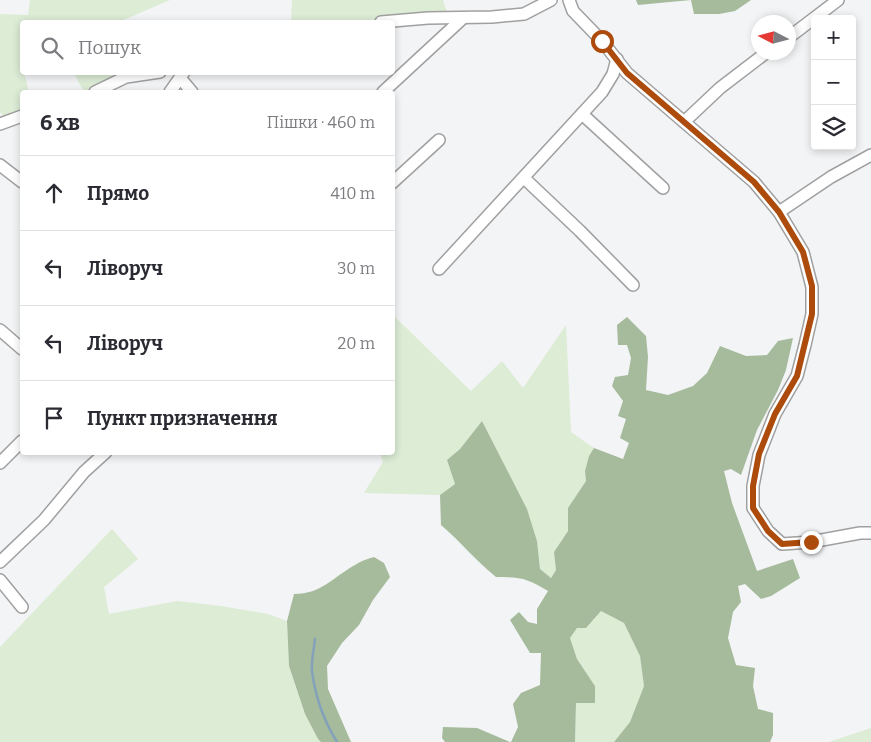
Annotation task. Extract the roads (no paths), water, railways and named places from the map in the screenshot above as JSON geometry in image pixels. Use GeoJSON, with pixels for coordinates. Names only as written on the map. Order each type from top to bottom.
{"type":"FeatureCollection","features":[{"type":"Feature","properties":{"kind":"street"},"geometry":{"type":"LineString","coordinates":[[395,21],[524,14],[551,0]]}},
{"type":"Feature","properties":{"kind":"street"},"geometry":{"type":"LineString","coordinates":[[569,0],[573,11],[602,41],[627,73],[754,182],[779,212],[803,252],[812,286],[812,314],[797,376],[775,414],[759,454],[753,486],[753,508],[768,531],[782,544],[811,542],[860,533],[871,533]]}},
{"type":"Feature","properties":{"kind":"street"},"geometry":{"type":"LineString","coordinates":[[796,32],[838,0]]}},
{"type":"Feature","properties":{"kind":"street"},"geometry":{"type":"LineString","coordinates":[[385,90],[463,18]]}},
{"type":"Feature","properties":{"kind":"street"},"geometry":{"type":"LineString","coordinates":[[439,269],[602,92],[613,74],[616,59]]}},
{"type":"Feature","properties":{"kind":"street"},"geometry":{"type":"LineString","coordinates":[[684,122],[720,88],[757,60]]}},
{"type":"Feature","properties":{"kind":"street"},"geometry":{"type":"LineString","coordinates":[[99,90],[126,77],[140,75]]}},
{"type":"Feature","properties":{"kind":"street"},"geometry":{"type":"LineString","coordinates":[[172,90],[183,76],[191,90]]}},
{"type":"Feature","properties":{"kind":"street"},"geometry":{"type":"LineString","coordinates":[[582,114],[663,188]]}},
{"type":"Feature","properties":{"kind":"street"},"geometry":{"type":"LineString","coordinates":[[1,123],[20,117]]}},
{"type":"Feature","properties":{"kind":"street"},"geometry":{"type":"LineString","coordinates":[[395,180],[439,140]]}},
{"type":"Feature","properties":{"kind":"street"},"geometry":{"type":"LineString","coordinates":[[779,212],[831,177],[871,155]]}},
{"type":"Feature","properties":{"kind":"street"},"geometry":{"type":"LineString","coordinates":[[0,165],[20,180]]}},
{"type":"Feature","properties":{"kind":"street"},"geometry":{"type":"LineString","coordinates":[[524,178],[633,285]]}},
{"type":"Feature","properties":{"kind":"street"},"geometry":{"type":"LineString","coordinates":[[0,330],[20,347]]}},
{"type":"Feature","properties":{"kind":"street"},"geometry":{"type":"LineString","coordinates":[[0,463],[20,443]]}},
{"type":"Feature","properties":{"kind":"street"},"geometry":{"type":"LineString","coordinates":[[0,562],[44,520],[84,472],[103,455]]}},
{"type":"Feature","properties":{"kind":"street"},"geometry":{"type":"LineString","coordinates":[[0,580],[22,607]]}},
{"type":"Feature","properties":{"kind":"waterway"},"geometry":{"type":"LineString","coordinates":[[315,639],[312,659],[313,680],[324,717],[337,742]]}}]}
